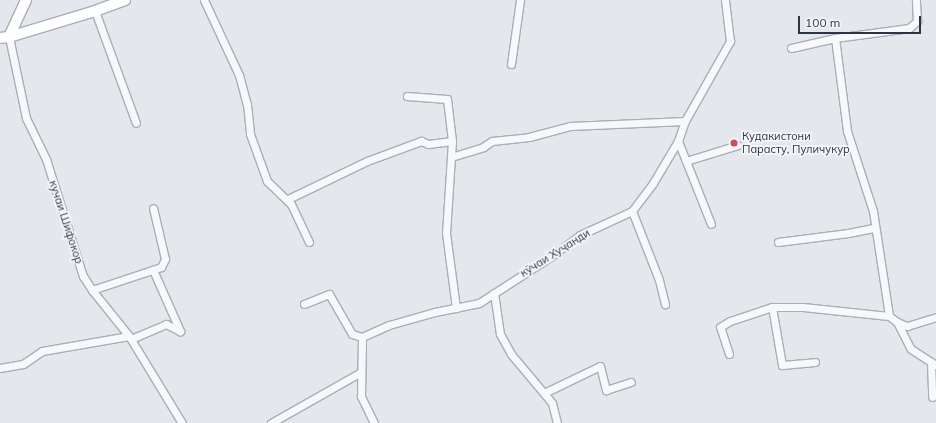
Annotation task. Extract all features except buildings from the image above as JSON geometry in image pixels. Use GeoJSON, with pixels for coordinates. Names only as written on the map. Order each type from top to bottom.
{"type":"FeatureCollection","features":[{"type":"Feature","properties":{"kind":"street"},"geometry":{"type":"LineString","coordinates":[[4,38],[26,0]]}},
{"type":"Feature","properties":{"kind":"street"},"geometry":{"type":"LineString","coordinates":[[4,38],[95,11],[124,0]]}},
{"type":"Feature","properties":{"kind":"street"},"geometry":{"type":"LineString","coordinates":[[204,0],[239,75],[246,104],[250,134],[267,181],[288,199],[309,242]]}},
{"type":"Feature","properties":{"kind":"street"},"geometry":{"type":"LineString","coordinates":[[511,64],[520,0]]}},
{"type":"Feature","properties":{"kind":"street","name":"кӯчаи Хуҷанди"},"geometry":{"type":"LineString","coordinates":[[362,337],[389,325],[435,312],[479,302],[550,257],[580,235],[632,211],[653,183],[678,140],[685,121],[730,41],[725,0]]}},
{"type":"Feature","properties":{"kind":"street"},"geometry":{"type":"LineString","coordinates":[[791,48],[835,38],[909,28],[917,21],[916,0]]}},
{"type":"Feature","properties":{"kind":"street"},"geometry":{"type":"LineString","coordinates":[[95,11],[136,123]]}},
{"type":"Feature","properties":{"kind":"street","name":"кучаи Шифокор"},"geometry":{"type":"LineString","coordinates":[[4,38],[26,118],[46,159],[83,276],[92,290],[130,337],[182,423]]}},
{"type":"Feature","properties":{"kind":"street"},"geometry":{"type":"LineString","coordinates":[[835,38],[847,131],[873,211],[874,228],[889,316]]}},
{"type":"Feature","properties":{"kind":"street"},"geometry":{"type":"LineString","coordinates":[[406,96],[447,99],[452,140],[446,233],[456,308]]}},
{"type":"Feature","properties":{"kind":"street"},"geometry":{"type":"LineString","coordinates":[[451,158],[483,147],[492,141],[529,137],[570,126],[685,121]]}},
{"type":"Feature","properties":{"kind":"street"},"geometry":{"type":"LineString","coordinates":[[288,199],[367,161],[421,141],[428,144],[452,140]]}},
{"type":"Feature","properties":{"kind":"street"},"geometry":{"type":"LineString","coordinates":[[678,140],[711,224]]}},
{"type":"Feature","properties":{"kind":"street"},"geometry":{"type":"LineString","coordinates":[[686,161],[738,145]]}},
{"type":"Feature","properties":{"kind":"street"},"geometry":{"type":"LineString","coordinates":[[92,290],[161,268],[165,259],[153,208]]}},
{"type":"Feature","properties":{"kind":"street"},"geometry":{"type":"LineString","coordinates":[[632,211],[659,280],[665,304]]}},
{"type":"Feature","properties":{"kind":"street"},"geometry":{"type":"LineString","coordinates":[[778,242],[874,228]]}},
{"type":"Feature","properties":{"kind":"street"},"geometry":{"type":"LineString","coordinates":[[0,368],[23,364],[42,351],[130,337],[166,324],[180,331],[153,270]]}},
{"type":"Feature","properties":{"kind":"street"},"geometry":{"type":"LineString","coordinates":[[494,293],[500,334],[511,354],[552,403],[557,423]]}},
{"type":"Feature","properties":{"kind":"street"},"geometry":{"type":"LineString","coordinates":[[304,304],[329,294],[352,334],[362,337],[361,396],[374,423]]}},
{"type":"Feature","properties":{"kind":"street"},"geometry":{"type":"LineString","coordinates":[[729,354],[720,327],[730,321],[772,307],[803,306],[889,316],[897,322],[907,326],[936,317]]}},
{"type":"Feature","properties":{"kind":"street"},"geometry":{"type":"LineString","coordinates":[[772,307],[782,365],[815,362]]}},
{"type":"Feature","properties":{"kind":"street"},"geometry":{"type":"LineString","coordinates":[[897,322],[911,349],[934,363],[932,397]]}},
{"type":"Feature","properties":{"kind":"street"},"geometry":{"type":"LineString","coordinates":[[544,393],[600,366],[606,390],[631,382]]}},
{"type":"Feature","properties":{"kind":"street"},"geometry":{"type":"LineString","coordinates":[[271,423],[361,372]]}},
{"type":"Feature","properties":{"kind":"place","name":"Кудакистони Парасту, Пуличукур"},"geometry":{"type":"Point","coordinates":[734,143]}}]}
